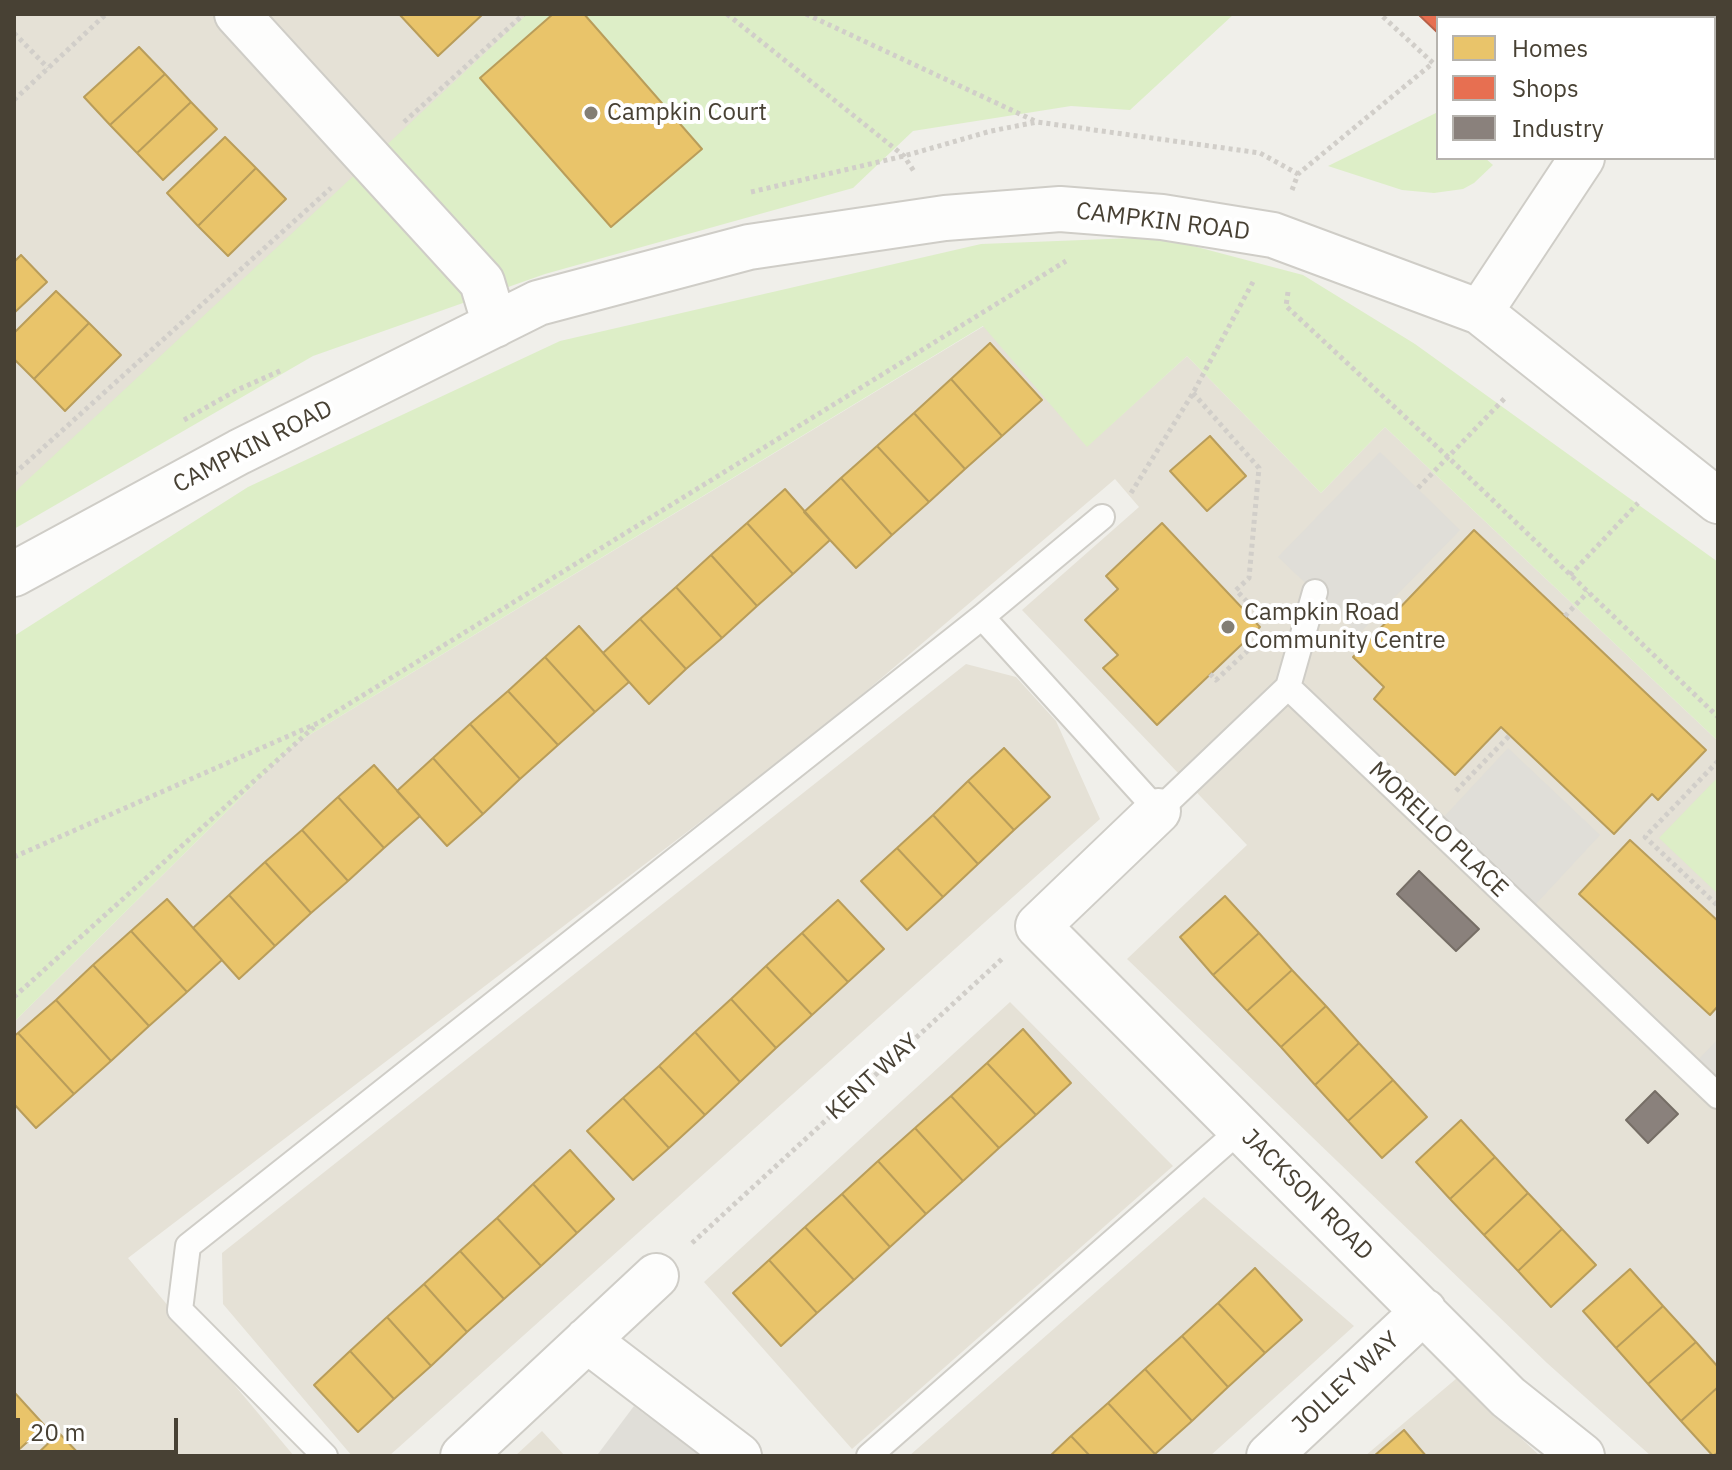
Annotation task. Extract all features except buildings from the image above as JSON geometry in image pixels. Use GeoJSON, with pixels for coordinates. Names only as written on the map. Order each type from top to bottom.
{"type":"FeatureCollection","features":[{"type":"Feature","properties":{"kind":"street"},"geometry":{"type":"LineString","coordinates":[[237,14],[482,282],[495,325]]}},
{"type":"Feature","properties":{"kind":"street"},"geometry":{"type":"LineString","coordinates":[[1480,312],[1581,160]]}},
{"type":"Feature","properties":{"kind":"street","name":"CAMPKIN ROAD"},"geometry":{"type":"LineString","coordinates":[[14,574],[239,452],[538,303],[749,247],[945,218],[1060,209],[1162,217],[1265,255],[1480,312],[1718,501]]}},
{"type":"Feature","properties":{"kind":"street"},"geometry":{"type":"LineString","coordinates":[[1038,926],[1158,811]]}},
{"type":"Feature","properties":{"kind":"street","name":"JACKSON ROAD"},"geometry":{"type":"LineString","coordinates":[[1038,926],[1508,1397],[1582,1456]]}},
{"type":"Feature","properties":{"kind":"street"},"geometry":{"type":"LineString","coordinates":[[463,1456],[656,1276]]}},
{"type":"Feature","properties":{"kind":"street","name":"JOLLEY WAY"},"geometry":{"type":"LineString","coordinates":[[1269,1456],[1424,1311]]}},
{"type":"Feature","properties":{"kind":"street"},"geometry":{"type":"LineString","coordinates":[[587,1340],[739,1456]]}},
{"type":"Feature","properties":{"kind":"lane"},"geometry":{"type":"LineString","coordinates":[[325,1456],[180,1310],[188,1246],[982,617],[1102,517]]}},
{"type":"Feature","properties":{"kind":"lane"},"geometry":{"type":"LineString","coordinates":[[982,617],[1158,811],[1288,687],[1315,592]]}},
{"type":"Feature","properties":{"kind":"lane","name":"MORELLO PLACE"},"geometry":{"type":"LineString","coordinates":[[1288,687],[1718,1096]]}},
{"type":"Feature","properties":{"kind":"lane"},"geometry":{"type":"LineString","coordinates":[[869,1456],[1240,1130]]}},
{"type":"Feature","properties":{"kind":"path"},"geometry":{"type":"LineString","coordinates":[[14,100],[106,14]]}},
{"type":"Feature","properties":{"kind":"path"},"geometry":{"type":"LineString","coordinates":[[14,474],[524,14]]}},
{"type":"Feature","properties":{"kind":"path"},"geometry":{"type":"LineString","coordinates":[[727,14],[904,156],[945,218]]}},
{"type":"Feature","properties":{"kind":"path"},"geometry":{"type":"LineString","coordinates":[[806,14],[1037,122]]}},
{"type":"Feature","properties":{"kind":"path"},"geometry":{"type":"LineString","coordinates":[[1102,517],[1131,493],[1193,393],[1265,255],[1298,174],[1435,66],[1380,14]]}},
{"type":"Feature","properties":{"kind":"path"},"geometry":{"type":"LineString","coordinates":[[14,33],[48,68]]}},
{"type":"Feature","properties":{"kind":"path"},"geometry":{"type":"LineString","coordinates":[[14,857],[318,723],[1077,254]]}},
{"type":"Feature","properties":{"kind":"path"},"geometry":{"type":"LineString","coordinates":[[1290,283],[1286,306],[1718,717]]}},
{"type":"Feature","properties":{"kind":"path"},"geometry":{"type":"LineString","coordinates":[[1418,488],[1541,361]]}},
{"type":"Feature","properties":{"kind":"path"},"geometry":{"type":"LineString","coordinates":[[1193,393],[1259,468],[1249,578],[1236,590],[1272,629]]}},
{"type":"Feature","properties":{"kind":"path"},"geometry":{"type":"LineString","coordinates":[[1570,575],[1673,465]]}},
{"type":"Feature","properties":{"kind":"path"},"geometry":{"type":"LineString","coordinates":[[1565,616],[1588,592]]}},
{"type":"Feature","properties":{"kind":"path"},"geometry":{"type":"LineString","coordinates":[[1210,674],[1216,680],[1261,639]]}},
{"type":"Feature","properties":{"kind":"path"},"geometry":{"type":"LineString","coordinates":[[14,997],[318,723]]}},
{"type":"Feature","properties":{"kind":"path"},"geometry":{"type":"LineString","coordinates":[[1428,821],[1509,736]]}},
{"type":"Feature","properties":{"kind":"path"},"geometry":{"type":"LineString","coordinates":[[1718,761],[1645,837],[1718,906]]}},
{"type":"Feature","properties":{"kind":"path","name":"KENT WAY"},"geometry":{"type":"LineString","coordinates":[[656,1276],[1038,926]]}},
{"type":"Feature","properties":{"kind":"shaded area"},"geometry":{"type":"Polygon","coordinates":[[[14,14],[715,14],[203,380],[14,527],[14,14]]]}},
{"type":"Feature","properties":{"kind":"shaded area"},"geometry":{"type":"Polygon","coordinates":[[[1441,14],[1636,14],[1634,16],[1441,14]]]}},
{"type":"Feature","properties":{"kind":"shaded area"},"geometry":{"type":"Polygon","coordinates":[[[984,326],[1087,446],[1187,356],[1321,493],[1385,427],[1718,741],[1718,1456],[1651,1456],[1547,1363],[1127,959],[1247,845],[1022,610],[1139,507],[1115,479],[817,733],[128,1258],[294,1456],[14,1456],[14,1022],[296,743],[984,326]]]}},
{"type":"Feature","properties":{"kind":"shaded area"},"geometry":{"type":"Polygon","coordinates":[[[1380,452],[1460,530],[1359,634],[1278,557],[1380,452]]]}},
{"type":"Feature","properties":{"kind":"shaded area"},"geometry":{"type":"Polygon","coordinates":[[[966,664],[1016,677],[1056,721],[1100,819],[389,1456],[352,1456],[223,1304],[222,1253],[966,664]]]}},
{"type":"Feature","properties":{"kind":"shaded area"},"geometry":{"type":"Polygon","coordinates":[[[1508,748],[1600,835],[1535,905],[1442,819],[1508,748]]]}},
{"type":"Feature","properties":{"kind":"shaded area"},"geometry":{"type":"Polygon","coordinates":[[[1010,1002],[1173,1166],[852,1449],[704,1282],[1010,1002]]]}},
{"type":"Feature","properties":{"kind":"shaded area"},"geometry":{"type":"Polygon","coordinates":[[[1718,1039],[1718,1077],[1699,1059],[1718,1039]]]}},
{"type":"Feature","properties":{"kind":"shaded area"},"geometry":{"type":"Polygon","coordinates":[[[1204,1197],[1354,1326],[1210,1456],[909,1456],[1204,1197]]]}},
{"type":"Feature","properties":{"kind":"shaded area"},"geometry":{"type":"Polygon","coordinates":[[[1457,1378],[1540,1456],[1365,1456],[1457,1378]]]}},
{"type":"Feature","properties":{"kind":"shaded area"},"geometry":{"type":"Polygon","coordinates":[[[634,1406],[700,1456],[598,1454],[634,1406]]]}},
{"type":"Feature","properties":{"kind":"shaded area"},"geometry":{"type":"Polygon","coordinates":[[[542,1431],[565,1456],[515,1456],[542,1431]]]}},
{"type":"Feature","properties":{"kind":"green space"},"geometry":{"type":"Polygon","coordinates":[[[527,14],[1234,14],[1130,110],[1071,106],[913,131],[853,188],[545,274],[313,356],[14,529],[14,495],[20,487],[527,14]]]}},
{"type":"Feature","properties":{"kind":"green space"},"geometry":{"type":"Polygon","coordinates":[[[1436,113],[1436,160],[1487,160],[1493,165],[1463,189],[1434,193],[1402,190],[1328,166],[1436,113]]]}},
{"type":"Feature","properties":{"kind":"green space"},"geometry":{"type":"Polygon","coordinates":[[[1159,237],[1303,275],[1415,344],[1718,562],[1718,741],[1385,427],[1321,493],[1187,356],[1087,447],[983,326],[296,743],[14,1022],[14,636],[248,487],[560,341],[981,244],[1159,237]]]}},
{"type":"Feature","properties":{"kind":"green space"},"geometry":{"type":"Polygon","coordinates":[[[1718,777],[1718,894],[1659,838],[1718,777]]]}},
{"type":"Feature","properties":{"kind":"place","name":"Campkin Court"},"geometry":{"type":"Point","coordinates":[591,113]}},
{"type":"Feature","properties":{"kind":"place","name":"Campkin Road Community Centre"},"geometry":{"type":"Point","coordinates":[1228,627]}}]}
